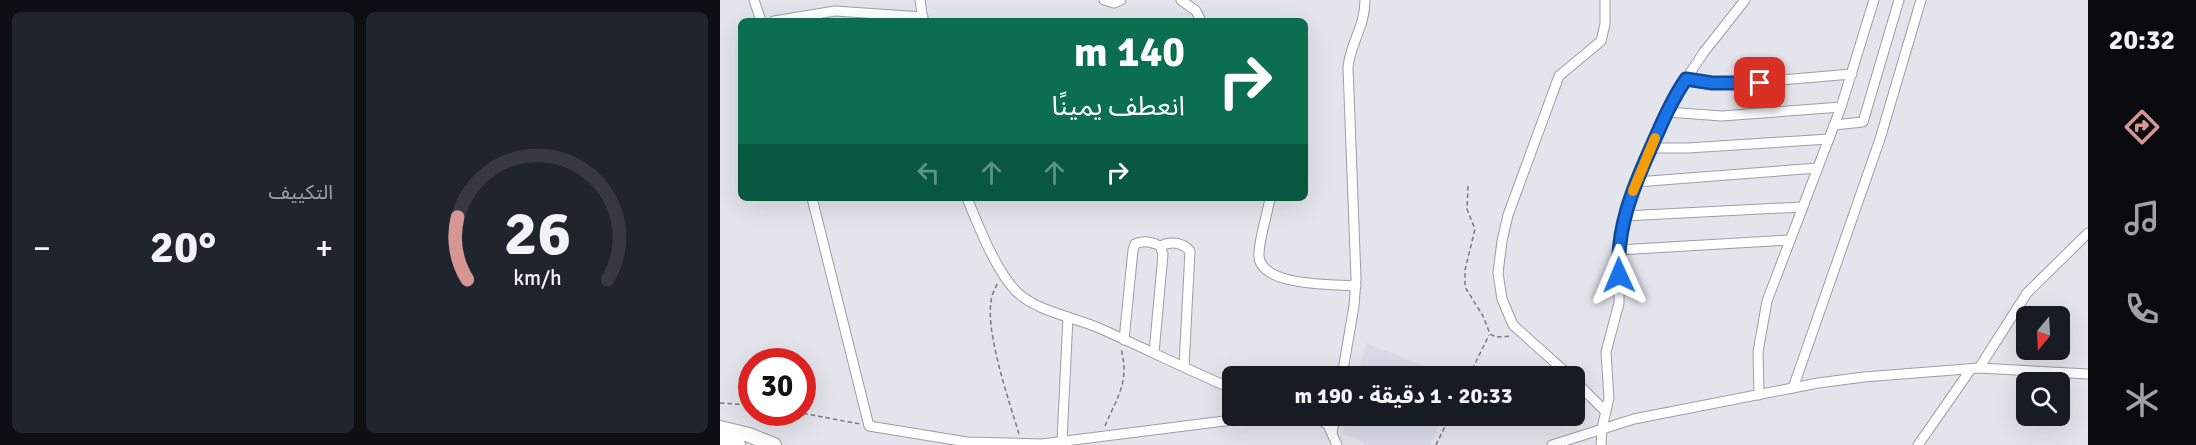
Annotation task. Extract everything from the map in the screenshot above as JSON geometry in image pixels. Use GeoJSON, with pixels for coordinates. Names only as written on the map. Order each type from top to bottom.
{"type":"FeatureCollection","features":[{"type":"Feature","properties":{"kind":"highway"},"geometry":{"type":"LineString","coordinates":[[720,428],[749,435],[774,445]]}},
{"type":"Feature","properties":{"kind":"highway"},"geometry":{"type":"LineString","coordinates":[[720,440],[738,445]]}},
{"type":"Feature","properties":{"kind":"street"},"geometry":{"type":"LineString","coordinates":[[754,0],[759,18]]}},
{"type":"Feature","properties":{"kind":"street"},"geometry":{"type":"LineString","coordinates":[[920,0],[923,18]]}},
{"type":"Feature","properties":{"kind":"street"},"geometry":{"type":"LineString","coordinates":[[1104,0],[1114,3],[1121,0]]}},
{"type":"Feature","properties":{"kind":"street"},"geometry":{"type":"LineString","coordinates":[[1180,0],[1196,11],[1200,18]]}},
{"type":"Feature","properties":{"kind":"street"},"geometry":{"type":"LineString","coordinates":[[1344,366],[1356,286],[1356,225],[1348,79],[1349,57],[1363,24],[1365,0]]}},
{"type":"Feature","properties":{"kind":"street"},"geometry":{"type":"LineString","coordinates":[[1558,366],[1525,337],[1508,316],[1500,291],[1498,273],[1505,227],[1559,76],[1601,41],[1605,30],[1605,0]]}},
{"type":"Feature","properties":{"kind":"street"},"geometry":{"type":"LineString","coordinates":[[1601,445],[1609,389],[1606,352],[1619,303],[1618,250],[1624,216],[1636,182],[1667,112],[1704,52],[1745,0]]}},
{"type":"Feature","properties":{"kind":"street"},"geometry":{"type":"LineString","coordinates":[[1759,395],[1758,352],[1767,301],[1841,107],[1874,0]]}},
{"type":"Feature","properties":{"kind":"street"},"geometry":{"type":"LineString","coordinates":[[1834,125],[1863,122],[1899,0]]}},
{"type":"Feature","properties":{"kind":"street"},"geometry":{"type":"LineString","coordinates":[[1793,388],[1880,139],[1921,0]]}},
{"type":"Feature","properties":{"kind":"street"},"geometry":{"type":"LineString","coordinates":[[792,18],[835,11],[912,18]]}},
{"type":"Feature","properties":{"kind":"street"},"geometry":{"type":"LineString","coordinates":[[1686,79],[1712,83],[1750,83],[1852,74]]}},
{"type":"Feature","properties":{"kind":"street"},"geometry":{"type":"LineString","coordinates":[[1667,112],[1722,116],[1841,107]]}},
{"type":"Feature","properties":{"kind":"street"},"geometry":{"type":"LineString","coordinates":[[1651,148],[1677,149],[1829,139]]}},
{"type":"Feature","properties":{"kind":"street"},"geometry":{"type":"LineString","coordinates":[[1636,182],[1818,168]]}},
{"type":"Feature","properties":{"kind":"street"},"geometry":{"type":"LineString","coordinates":[[813,201],[869,426],[967,442],[1042,444],[1222,421]]}},
{"type":"Feature","properties":{"kind":"street"},"geometry":{"type":"LineString","coordinates":[[968,201],[1003,273],[1015,291],[1030,302],[1121,338],[1222,384]]}},
{"type":"Feature","properties":{"kind":"street"},"geometry":{"type":"LineString","coordinates":[[1269,201],[1258,253],[1263,267],[1269,273],[1286,279],[1356,286]]}},
{"type":"Feature","properties":{"kind":"street"},"geometry":{"type":"LineString","coordinates":[[1624,216],[1802,207]]}},
{"type":"Feature","properties":{"kind":"street"},"geometry":{"type":"LineString","coordinates":[[1918,445],[2027,293],[2088,233]]}},
{"type":"Feature","properties":{"kind":"street"},"geometry":{"type":"LineString","coordinates":[[1618,250],[1790,240]]}},
{"type":"Feature","properties":{"kind":"street"},"geometry":{"type":"LineString","coordinates":[[1121,338],[1135,244],[1142,242],[1160,246],[1178,243],[1190,251],[1184,366]]}},
{"type":"Feature","properties":{"kind":"street"},"geometry":{"type":"LineString","coordinates":[[1154,353],[1163,254],[1160,246]]}},
{"type":"Feature","properties":{"kind":"street"},"geometry":{"type":"LineString","coordinates":[[1062,441],[1068,317]]}},
{"type":"Feature","properties":{"kind":"street"},"geometry":{"type":"LineString","coordinates":[[1552,445],[1635,419],[1793,388],[1875,376],[1975,368],[2088,374]]}},
{"type":"Feature","properties":{"kind":"street"},"geometry":{"type":"LineString","coordinates":[[1585,391],[1605,411]]}},
{"type":"Feature","properties":{"kind":"street"},"geometry":{"type":"LineString","coordinates":[[1328,426],[1337,445]]}},
{"type":"Feature","properties":{"kind":"street"},"geometry":{"type":"LineString","coordinates":[[1332,436],[1334,426]]}},
{"type":"Feature","properties":{"kind":"path"},"geometry":{"type":"LineString","coordinates":[[1468,186],[1467,209],[1475,229],[1464,270],[1465,287],[1483,316],[1490,334],[1496,337],[1525,337]]}},
{"type":"Feature","properties":{"kind":"path"},"geometry":{"type":"LineString","coordinates":[[1003,273],[991,300],[991,320],[999,360],[1022,443]]}},
{"type":"Feature","properties":{"kind":"path"},"geometry":{"type":"LineString","coordinates":[[1474,366],[1490,334]]}},
{"type":"Feature","properties":{"kind":"path"},"geometry":{"type":"LineString","coordinates":[[1102,436],[1124,381],[1125,365],[1121,338]]}},
{"type":"Feature","properties":{"kind":"path"},"geometry":{"type":"LineString","coordinates":[[720,403],[738,404]]}},
{"type":"Feature","properties":{"kind":"path"},"geometry":{"type":"LineString","coordinates":[[816,416],[869,426]]}},
{"type":"Feature","properties":{"kind":"path"},"geometry":{"type":"LineString","coordinates":[[1436,445],[1445,426]]}},
{"type":"Feature","properties":{"kind":"shaded area"},"geometry":{"type":"Polygon","coordinates":[[[1366,343],[1425,366],[1360,366],[1366,343]]]}},
{"type":"Feature","properties":{"kind":"shaded area"},"geometry":{"type":"Polygon","coordinates":[[[1345,426],[1439,426],[1430,445],[1364,445],[1364,442],[1343,434],[1345,426]]]}},
{"type":"Feature","properties":{"kind":"slow traffic"},"geometry":{"type":"LineString","coordinates":[[1633,191],[1655,138]]}},
{"type":"Feature","properties":{"kind":"route"},"geometry":{"type":"LineString","coordinates":[[1619,275],[1619,241],[1627,206],[1656,135],[1686,79],[1712,83],[1760,83]]}}]}
